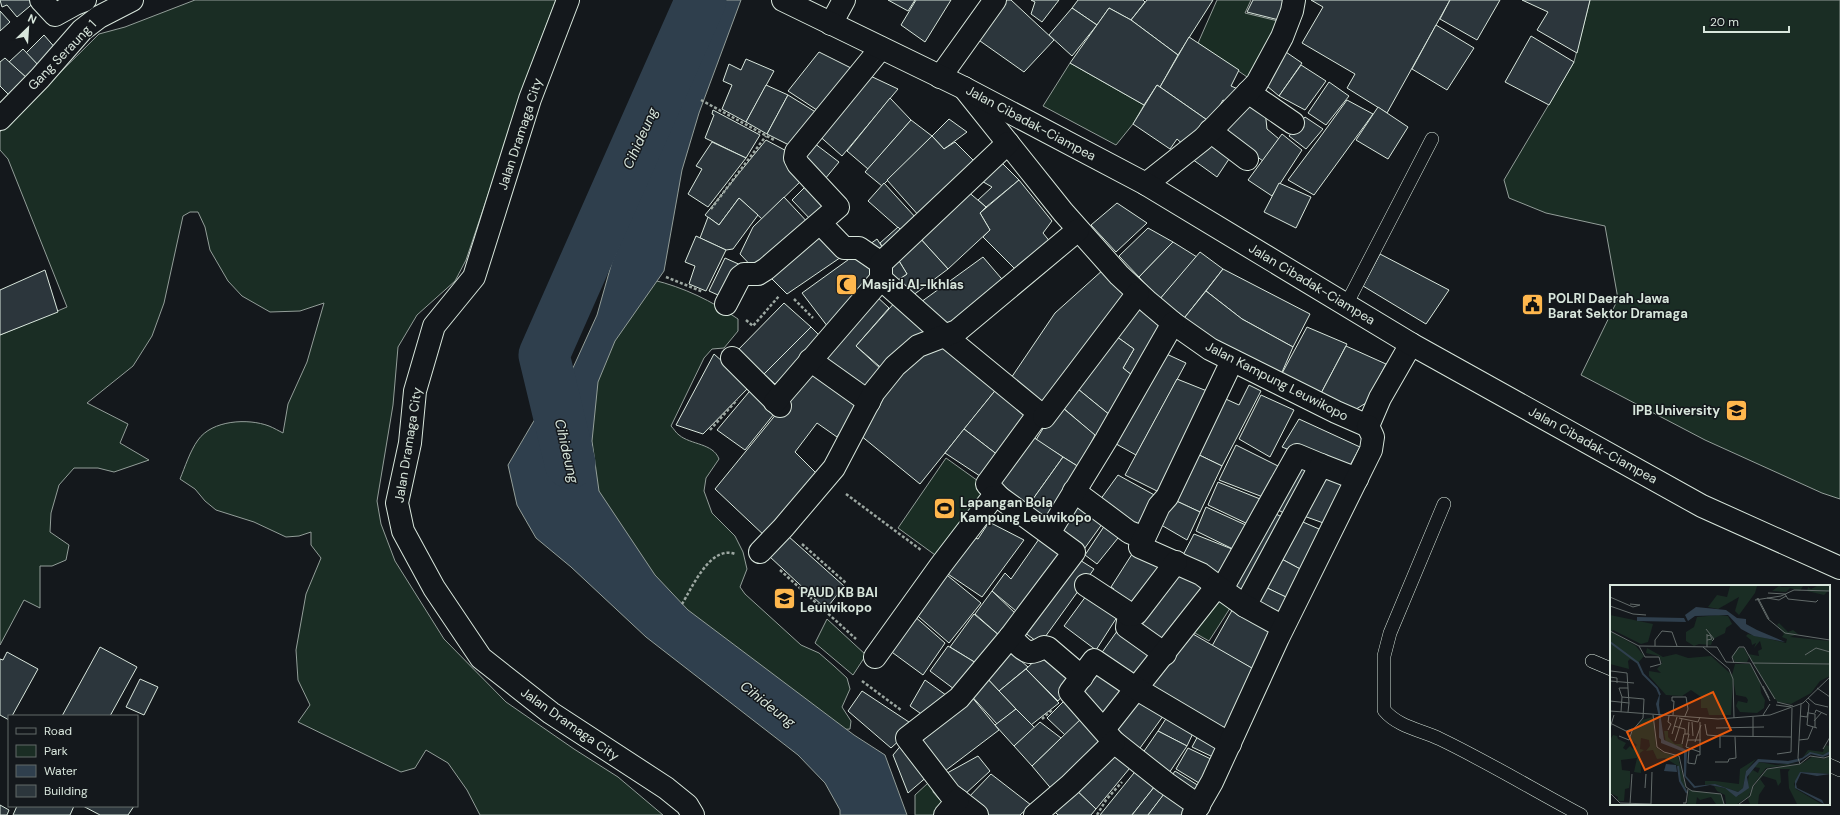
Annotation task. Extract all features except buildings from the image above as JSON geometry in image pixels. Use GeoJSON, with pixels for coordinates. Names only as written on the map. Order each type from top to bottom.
{"type":"FeatureCollection","features":[{"type":"Feature","properties":{"kind":"main road"},"geometry":{"type":"LineString","coordinates":[[41,0],[55,16],[85,0]]}},
{"type":"Feature","properties":{"kind":"main road","name":"Gang Seraung 1"},"geometry":{"type":"LineString","coordinates":[[0,119],[40,78],[82,30],[98,17],[132,0]]}},
{"type":"Feature","properties":{"kind":"main road","name":"Jalan Dramaga City"},"geometry":{"type":"LineString","coordinates":[[568,0],[530,98],[474,277],[434,326],[415,391],[410,442],[397,503],[403,531],[434,588],[481,658],[551,713],[666,788],[687,805],[693,815]]}},
{"type":"Feature","properties":{"kind":"main road"},"geometry":{"type":"LineString","coordinates":[[831,24],[844,0]]}},
{"type":"Feature","properties":{"kind":"main road"},"geometry":{"type":"LineString","coordinates":[[940,76],[995,0]]}},
{"type":"Feature","properties":{"kind":"main road"},"geometry":{"type":"LineString","coordinates":[[1146,184],[1203,139],[1257,83],[1282,37],[1292,11],[1294,0]]}},
{"type":"Feature","properties":{"kind":"main road","name":"Jalan Cibadak-Ciampea"},"geometry":{"type":"LineString","coordinates":[[792,4],[964,88],[1146,184],[1411,344],[1702,506],[1840,568]]}},
{"type":"Feature","properties":{"kind":"main road"},"geometry":{"type":"LineString","coordinates":[[726,304],[740,277],[744,274],[758,274],[766,270],[821,224],[838,207],[798,164],[796,152],[881,48]]}},
{"type":"Feature","properties":{"kind":"main road","name":"Jalan Kampung Leuwikopo"},"geometry":{"type":"LineString","coordinates":[[964,88],[1078,230],[1119,275],[1172,323],[1210,349],[1232,361],[1368,426]]}},
{"type":"Feature","properties":{"kind":"main road"},"geometry":{"type":"LineString","coordinates":[[1248,92],[1293,123]]}},
{"type":"Feature","properties":{"kind":"main road"},"geometry":{"type":"LineString","coordinates":[[1210,131],[1247,159]]}},
{"type":"Feature","properties":{"kind":"main road"},"geometry":{"type":"LineString","coordinates":[[732,358],[778,404],[810,360],[881,271],[1008,143]]}},
{"type":"Feature","properties":{"kind":"main road"},"geometry":{"type":"LineString","coordinates":[[821,224],[844,248],[859,248],[944,335],[1039,413],[988,484],[999,497],[1074,552],[1010,637],[959,698],[907,738],[950,794],[952,807],[977,815]]}},
{"type":"Feature","properties":{"kind":"main road"},"geometry":{"type":"LineString","coordinates":[[760,552],[783,528],[834,468],[874,392],[895,366],[918,346],[956,331],[1078,230]]}},
{"type":"Feature","properties":{"kind":"main road"},"geometry":{"type":"LineString","coordinates":[[1044,417],[1138,293]]}},
{"type":"Feature","properties":{"kind":"main road"},"geometry":{"type":"LineString","coordinates":[[1048,533],[1106,440],[1172,323]]}},
{"type":"Feature","properties":{"kind":"main road"},"geometry":{"type":"LineString","coordinates":[[1230,744],[1137,689],[1094,660],[1070,692],[1109,735],[1196,810],[1212,782],[1230,744],[1283,627],[1371,450],[1373,437],[1368,426],[1380,398],[1411,344]]}},
{"type":"Feature","properties":{"kind":"main road"},"geometry":{"type":"LineString","coordinates":[[810,360],[869,402]]}},
{"type":"Feature","properties":{"kind":"main road"},"geometry":{"type":"LineString","coordinates":[[1232,361],[1167,496],[1159,506],[1140,547],[1176,562],[1212,580],[1245,606],[1283,627]]}},
{"type":"Feature","properties":{"kind":"main road"},"geometry":{"type":"LineString","coordinates":[[1035,815],[1070,785],[1109,735],[1137,689],[1220,587],[1297,455],[1357,479]]}},
{"type":"Feature","properties":{"kind":"main road"},"geometry":{"type":"LineString","coordinates":[[1245,606],[1320,465]]}},
{"type":"Feature","properties":{"kind":"main road"},"geometry":{"type":"LineString","coordinates":[[1074,491],[1129,532],[1144,538]]}},
{"type":"Feature","properties":{"kind":"main road"},"geometry":{"type":"LineString","coordinates":[[875,657],[990,500],[993,497],[999,497]]}},
{"type":"Feature","properties":{"kind":"main road"},"geometry":{"type":"LineString","coordinates":[[1086,585],[1130,615],[1136,614],[1176,562]]}},
{"type":"Feature","properties":{"kind":"main road"},"geometry":{"type":"LineString","coordinates":[[1130,615],[1127,626],[1165,654]]}},
{"type":"Feature","properties":{"kind":"main road"},"geometry":{"type":"LineString","coordinates":[[1010,637],[1029,653],[1034,653],[1044,647],[1048,648],[1082,677]]}},
{"type":"Feature","properties":{"kind":"lane"},"geometry":{"type":"LineString","coordinates":[[1346,305],[1432,139]]}},
{"type":"Feature","properties":{"kind":"lane"},"geometry":{"type":"LineString","coordinates":[[1444,504],[1390,633],[1384,656],[1384,710],[1388,715],[1401,724],[1440,739],[1581,815]]}},
{"type":"Feature","properties":{"kind":"lane"},"geometry":{"type":"LineString","coordinates":[[1592,661],[1610,669]]}},
{"type":"Feature","properties":{"kind":"lane"},"geometry":{"type":"LineString","coordinates":[[1830,765],[1840,770]]}},
{"type":"Feature","properties":{"kind":"path"},"geometry":{"type":"LineString","coordinates":[[702,100],[796,152]]}},
{"type":"Feature","properties":{"kind":"path"},"geometry":{"type":"LineString","coordinates":[[711,208],[766,136]]}},
{"type":"Feature","properties":{"kind":"path"},"geometry":{"type":"LineString","coordinates":[[666,277],[705,293],[726,304],[753,326],[779,296]]}},
{"type":"Feature","properties":{"kind":"path"},"geometry":{"type":"LineString","coordinates":[[710,430],[754,381]]}},
{"type":"Feature","properties":{"kind":"path"},"geometry":{"type":"LineString","coordinates":[[824,479],[941,565]]}},
{"type":"Feature","properties":{"kind":"path"},"geometry":{"type":"LineString","coordinates":[[783,528],[846,583]]}},
{"type":"Feature","properties":{"kind":"path"},"geometry":{"type":"LineString","coordinates":[[682,604],[705,566],[715,558],[730,552],[735,554],[742,561],[748,562],[760,552],[875,657]]}},
{"type":"Feature","properties":{"kind":"path"},"geometry":{"type":"LineString","coordinates":[[861,678],[862,681],[923,725]]}},
{"type":"Feature","properties":{"kind":"path"},"geometry":{"type":"LineString","coordinates":[[1097,815],[1106,800],[1139,761]]}},
{"type":"Feature","properties":{"kind":"green space"},"geometry":{"type":"Polygon","coordinates":[[[195,0],[556,0],[538,47],[466,260],[455,281],[417,315],[398,347],[393,405],[377,501],[381,524],[395,561],[444,639],[506,702],[574,749],[618,777],[663,815],[480,815],[467,790],[448,763],[426,750],[415,768],[401,772],[298,722],[310,705],[298,680],[296,650],[306,594],[321,558],[311,545],[311,532],[299,536],[286,537],[254,522],[216,510],[205,501],[195,489],[180,479],[195,444],[204,433],[212,428],[231,422],[251,422],[269,426],[283,433],[288,404],[307,362],[324,303],[300,311],[270,312],[242,296],[228,281],[210,250],[205,227],[198,212],[190,212],[183,216],[164,303],[152,336],[133,366],[87,403],[128,424],[120,443],[149,460],[114,472],[98,468],[74,468],[59,485],[51,513],[50,532],[69,545],[66,560],[52,566],[40,566],[40,608],[24,600],[0,645],[0,335],[67,307],[8,159],[0,150],[0,132],[99,34],[125,27],[195,0]]]}},
{"type":"Feature","properties":{"kind":"green space"},"geometry":{"type":"Polygon","coordinates":[[[1217,0],[1251,0],[1245,13],[1282,22],[1250,79],[1198,43],[1217,0]]]}},
{"type":"Feature","properties":{"kind":"green space"},"geometry":{"type":"Polygon","coordinates":[[[1590,0],[1840,0],[1840,499],[1822,493],[1705,440],[1581,375],[1618,299],[1605,226],[1546,213],[1509,198],[1504,180],[1574,62],[1590,0]]]}},
{"type":"Feature","properties":{"kind":"green space"},"geometry":{"type":"Polygon","coordinates":[[[1070,63],[1144,105],[1133,124],[1116,145],[1043,106],[1070,63]]]}},
{"type":"Feature","properties":{"kind":"green space"},"geometry":{"type":"Polygon","coordinates":[[[653,280],[697,295],[738,319],[738,331],[724,348],[712,349],[704,358],[671,426],[678,434],[689,441],[712,450],[719,459],[706,478],[704,491],[712,513],[735,536],[743,552],[747,569],[740,587],[745,594],[801,645],[819,653],[847,678],[850,689],[842,707],[851,721],[850,729],[825,731],[724,666],[582,484],[588,375],[653,280]]]}},
{"type":"Feature","properties":{"kind":"green space","name":"Lapangan Bola Kampung Leuwikopo"},"geometry":{"type":"Polygon","coordinates":[[[946,458],[992,491],[942,560],[898,528],[946,458]]]}},
{"type":"Feature","properties":{"kind":"green space"},"geometry":{"type":"Polygon","coordinates":[[[1216,592],[1234,602],[1209,641],[1188,629],[1216,592]]]}},
{"type":"Feature","properties":{"kind":"green space"},"geometry":{"type":"Polygon","coordinates":[[[827,619],[866,655],[853,675],[815,643],[827,619]]]}},
{"type":"Feature","properties":{"kind":"green space"},"geometry":{"type":"Polygon","coordinates":[[[928,783],[934,787],[933,792],[940,800],[947,802],[954,815],[915,815],[915,795],[928,783]]]}},
{"type":"Feature","properties":{"kind":"water"},"geometry":{"type":"Polygon","coordinates":[[[679,0],[741,0],[699,113],[682,170],[664,271],[615,341],[598,382],[592,441],[599,491],[655,575],[688,610],[854,735],[885,755],[907,815],[840,815],[840,810],[825,783],[798,755],[646,637],[571,567],[536,538],[517,505],[508,465],[542,407],[567,381],[597,315],[612,262],[651,171],[647,148],[662,72],[679,0]]]}},
{"type":"Feature","properties":{"kind":"waterway","name":"Cihideung"},"geometry":{"type":"LineString","coordinates":[[570,463],[544,355],[701,0]]}},
{"type":"Feature","properties":{"kind":"place","name":"Masjid Al-Ikhlas"},"geometry":{"type":"Point","coordinates":[846,284]}},
{"type":"Feature","properties":{"kind":"place","name":"POLRI Daerah Jawa Barat Sektor Dramaga"},"geometry":{"type":"Point","coordinates":[1532,305]}},
{"type":"Feature","properties":{"kind":"place","name":"IPB University"},"geometry":{"type":"Point","coordinates":[1736,410]}},
{"type":"Feature","properties":{"kind":"place","name":"Lapangan Bola Kampung Leuwikopo"},"geometry":{"type":"Point","coordinates":[945,509]}},
{"type":"Feature","properties":{"kind":"place","name":"PAUD KB BAI Leuiwikopo"},"geometry":{"type":"Point","coordinates":[784,599]}}]}
